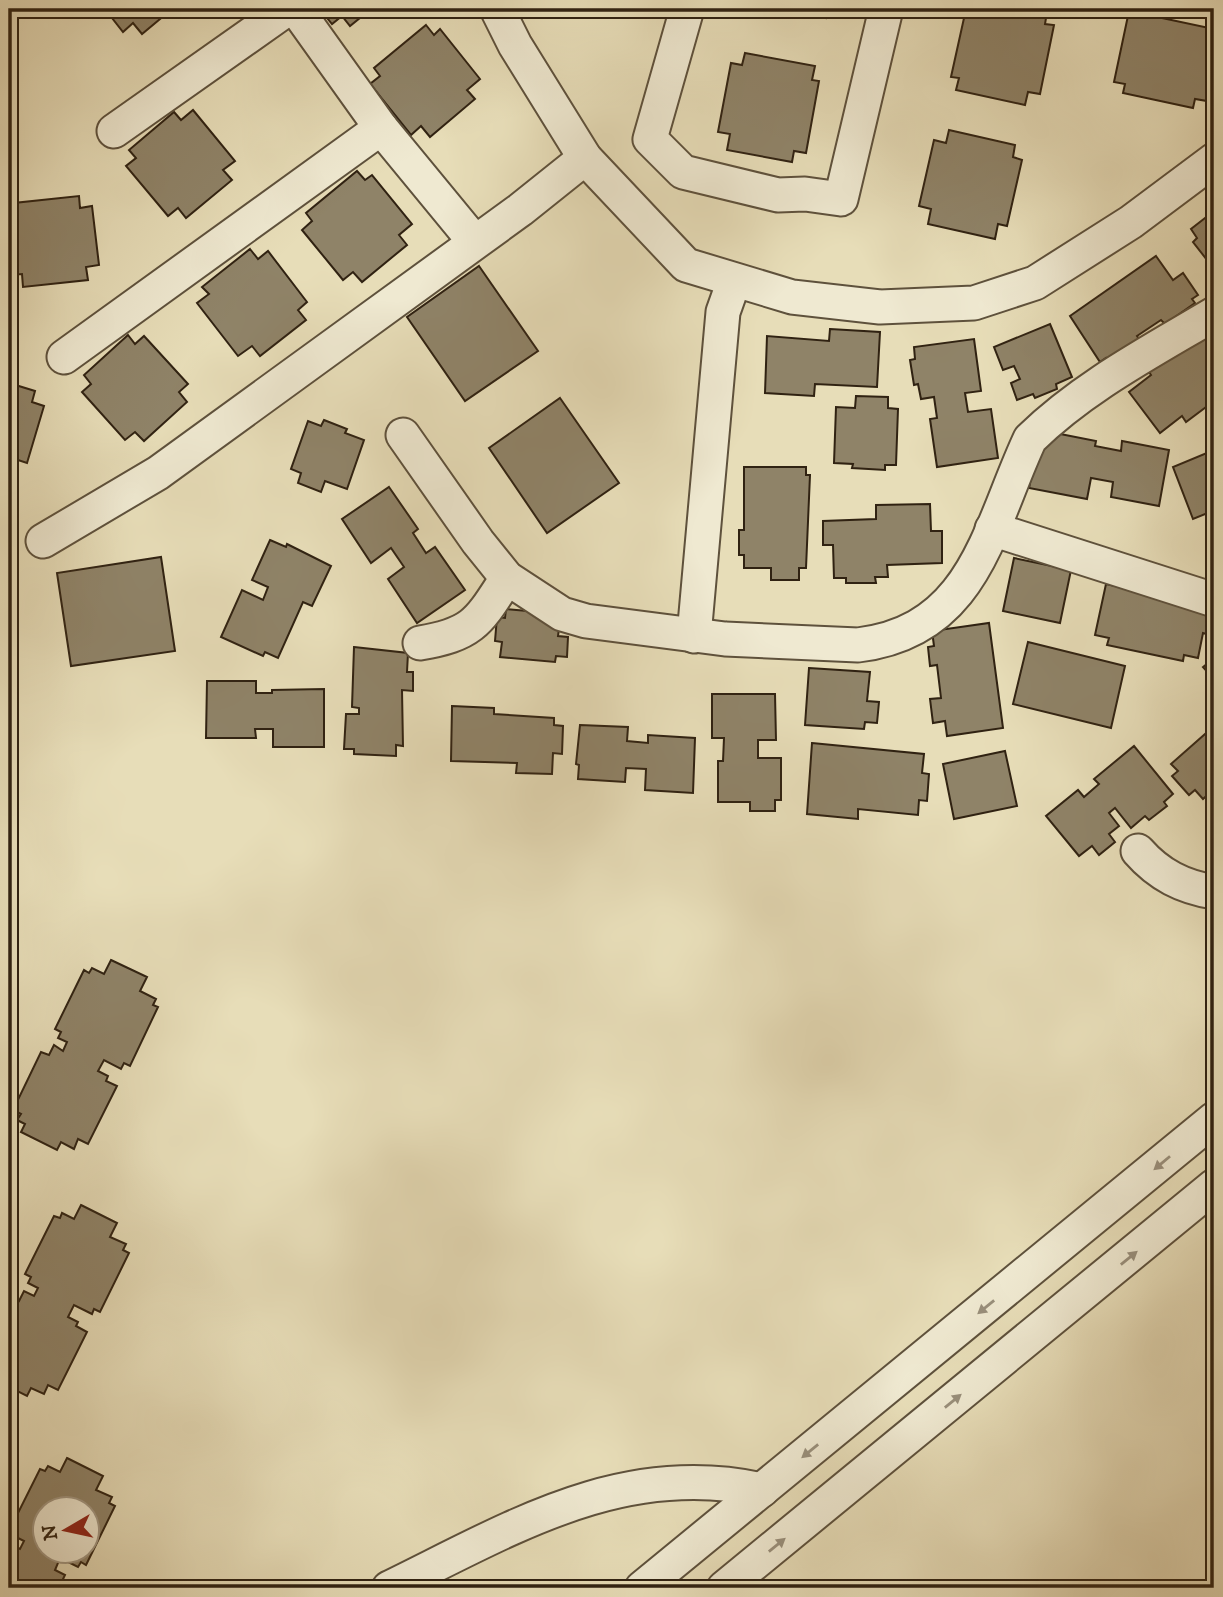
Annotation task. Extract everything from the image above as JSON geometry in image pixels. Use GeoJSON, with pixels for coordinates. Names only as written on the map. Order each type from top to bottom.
{"type":"FeatureCollection","features":[{"type":"Feature","properties":{"kind":"street"},"geometry":{"type":"LineString","coordinates":[[114,131],[287,9]]}},
{"type":"Feature","properties":{"kind":"street"},"geometry":{"type":"LineString","coordinates":[[296,9],[381,128],[474,241]]}},
{"type":"Feature","properties":{"kind":"street"},"geometry":{"type":"LineString","coordinates":[[497,9],[515,45],[585,158],[687,265],[734,281],[793,296],[880,307],[974,303],[1035,283],[1131,222],[1214,160]]}},
{"type":"Feature","properties":{"kind":"street"},"geometry":{"type":"LineString","coordinates":[[687,9],[650,139],[683,172],[778,195],[805,194],[841,200],[886,9]]}},
{"type":"Feature","properties":{"kind":"street"},"geometry":{"type":"LineString","coordinates":[[64,357],[381,128]]}},
{"type":"Feature","properties":{"kind":"street"},"geometry":{"type":"LineString","coordinates":[[43,541],[158,473],[520,210],[585,158]]}},
{"type":"Feature","properties":{"kind":"street"},"geometry":{"type":"LineString","coordinates":[[695,636],[723,312],[734,281]]}},
{"type":"Feature","properties":{"kind":"street"},"geometry":{"type":"LineString","coordinates":[[403,435],[478,542],[507,578],[562,614],[586,621],[695,636],[858,645],[895,638],[928,622],[956,597],[992,529],[1030,439],[1044,425],[1115,374],[1214,314]]}},
{"type":"Feature","properties":{"kind":"street"},"geometry":{"type":"LineString","coordinates":[[992,529],[1214,600]]}},
{"type":"Feature","properties":{"kind":"street"},"geometry":{"type":"LineString","coordinates":[[420,643],[464,632],[484,614],[507,578]]}},
{"type":"Feature","properties":{"kind":"street"},"geometry":{"type":"LineString","coordinates":[[1138,851],[1149,863],[1175,881],[1214,892]]}},
{"type":"Feature","properties":{"kind":"street"},"geometry":{"type":"LineString","coordinates":[[642,1588],[1214,1119]]}},
{"type":"Feature","properties":{"kind":"street"},"geometry":{"type":"LineString","coordinates":[[724,1588],[1214,1186]]}},
{"type":"Feature","properties":{"kind":"street"},"geometry":{"type":"LineString","coordinates":[[389,1588],[553,1509],[590,1496],[629,1488],[696,1481],[723,1482],[762,1490]]}},
{"type":"Feature","properties":{"kind":"building"},"geometry":{"type":"Polygon","coordinates":[[[105,9],[172,9],[142,34],[133,23],[123,32],[105,9]]]}},
{"type":"Feature","properties":{"kind":"building"},"geometry":{"type":"Polygon","coordinates":[[[320,9],[371,9],[350,26],[342,16],[332,24],[320,9]]]}},
{"type":"Feature","properties":{"kind":"building"},"geometry":{"type":"Polygon","coordinates":[[[774,9],[828,9],[826,18],[774,9]]]}},
{"type":"Feature","properties":{"kind":"building"},"geometry":{"type":"Polygon","coordinates":[[[966,9],[1034,9],[1047,12],[1045,24],[1054,25],[1040,94],[1028,92],[1025,105],[956,90],[959,78],[951,77],[966,9]]]}},
{"type":"Feature","properties":{"kind":"building"},"geometry":{"type":"Polygon","coordinates":[[[1129,11],[1214,29],[1214,65],[1207,101],[1195,99],[1193,108],[1123,93],[1125,84],[1114,82],[1129,11]]]}},
{"type":"Feature","properties":{"kind":"building"},"geometry":{"type":"Polygon","coordinates":[[[426,25],[434,35],[440,29],[480,79],[467,90],[475,99],[430,137],[421,126],[411,135],[370,84],[380,76],[374,68],[426,25]]]}},
{"type":"Feature","properties":{"kind":"building"},"geometry":{"type":"Polygon","coordinates":[[[745,53],[815,66],[812,80],[819,81],[806,153],[794,151],[792,162],[727,150],[730,134],[718,132],[731,63],[742,65],[745,53]]]}},
{"type":"Feature","properties":{"kind":"building"},"geometry":{"type":"Polygon","coordinates":[[[193,110],[235,161],[223,170],[232,180],[186,218],[178,208],[168,216],[126,166],[136,158],[129,150],[174,112],[181,120],[193,110]]]}},
{"type":"Feature","properties":{"kind":"building"},"geometry":{"type":"Polygon","coordinates":[[[949,130],[1015,145],[1013,157],[1022,160],[1007,226],[998,224],[995,239],[928,224],[931,209],[919,206],[934,140],[946,143],[949,130]]]}},
{"type":"Feature","properties":{"kind":"building"},"geometry":{"type":"Polygon","coordinates":[[[357,171],[365,180],[372,175],[412,224],[399,235],[407,245],[362,282],[353,272],[343,280],[302,230],[312,221],[306,213],[357,171]]]}},
{"type":"Feature","properties":{"kind":"building"},"geometry":{"type":"Polygon","coordinates":[[[79,196],[80,208],[92,206],[99,265],[86,267],[88,280],[23,287],[22,274],[11,275],[9,216],[15,215],[14,203],[79,196]]]}},
{"type":"Feature","properties":{"kind":"building"},"geometry":{"type":"Polygon","coordinates":[[[1214,211],[1214,269],[1193,242],[1197,238],[1191,229],[1214,211]]]}},
{"type":"Feature","properties":{"kind":"building"},"geometry":{"type":"Polygon","coordinates":[[[250,249],[258,259],[268,251],[307,302],[298,310],[306,320],[260,356],[252,346],[238,356],[197,303],[209,294],[202,287],[250,249]]]}},
{"type":"Feature","properties":{"kind":"building"},"geometry":{"type":"Polygon","coordinates":[[[1156,256],[1173,280],[1183,273],[1198,295],[1192,299],[1195,303],[1165,324],[1161,320],[1137,336],[1141,342],[1110,364],[1106,358],[1100,362],[1070,316],[1156,256]]]}},
{"type":"Feature","properties":{"kind":"building"},"geometry":{"type":"Polygon","coordinates":[[[479,266],[538,351],[465,401],[407,317],[479,266]]]}},
{"type":"Feature","properties":{"kind":"building"},"geometry":{"type":"Polygon","coordinates":[[[1050,324],[1072,377],[1056,384],[1057,389],[1035,398],[1033,394],[1017,400],[1011,383],[1020,379],[1014,366],[1003,370],[994,347],[1050,324]]]}},
{"type":"Feature","properties":{"kind":"building"},"geometry":{"type":"Polygon","coordinates":[[[1200,327],[1211,341],[1214,339],[1214,401],[1186,422],[1182,416],[1160,433],[1129,392],[1151,375],[1147,369],[1200,327]]]}},
{"type":"Feature","properties":{"kind":"building"},"geometry":{"type":"Polygon","coordinates":[[[830,329],[880,332],[877,387],[815,384],[814,396],[765,393],[767,336],[829,341],[830,329]]]}},
{"type":"Feature","properties":{"kind":"building"},"geometry":{"type":"Polygon","coordinates":[[[128,335],[135,344],[144,336],[188,384],[179,392],[187,402],[144,441],[135,432],[125,440],[82,392],[91,384],[84,375],[128,335]]]}},
{"type":"Feature","properties":{"kind":"building"},"geometry":{"type":"Polygon","coordinates":[[[974,339],[981,391],[965,393],[968,412],[991,409],[998,458],[937,467],[930,419],[937,418],[934,397],[921,399],[918,384],[914,385],[910,360],[915,359],[914,347],[974,339]]]}},
{"type":"Feature","properties":{"kind":"building"},"geometry":{"type":"Polygon","coordinates":[[[9,383],[35,391],[32,402],[44,406],[27,463],[15,459],[11,472],[9,383]]]}},
{"type":"Feature","properties":{"kind":"building"},"geometry":{"type":"Polygon","coordinates":[[[856,396],[888,397],[888,408],[898,409],[896,465],[885,465],[885,470],[852,468],[853,464],[834,463],[836,407],[855,408],[856,396]]]}},
{"type":"Feature","properties":{"kind":"building"},"geometry":{"type":"Polygon","coordinates":[[[560,398],[619,483],[547,533],[489,448],[560,398]]]}},
{"type":"Feature","properties":{"kind":"building"},"geometry":{"type":"Polygon","coordinates":[[[324,420],[347,429],[345,433],[364,440],[347,489],[325,481],[321,492],[298,483],[301,473],[291,469],[308,421],[321,426],[324,420]]]}},
{"type":"Feature","properties":{"kind":"building"},"geometry":{"type":"Polygon","coordinates":[[[1040,430],[1096,441],[1095,446],[1121,451],[1122,441],[1169,450],[1159,506],[1111,497],[1113,482],[1091,478],[1087,499],[1029,488],[1040,430]]]}},
{"type":"Feature","properties":{"kind":"building"},"geometry":{"type":"Polygon","coordinates":[[[1214,450],[1214,522],[1210,512],[1193,519],[1173,467],[1214,450]]]}},
{"type":"Feature","properties":{"kind":"building"},"geometry":{"type":"Polygon","coordinates":[[[744,467],[806,467],[806,475],[810,475],[806,568],[799,568],[799,580],[771,580],[771,568],[744,568],[744,555],[739,555],[739,530],[744,530],[744,467]]]}},
{"type":"Feature","properties":{"kind":"building"},"geometry":{"type":"Polygon","coordinates":[[[389,487],[418,529],[413,533],[426,553],[435,547],[465,590],[417,623],[388,579],[404,567],[391,548],[371,563],[342,519],[389,487]]]}},
{"type":"Feature","properties":{"kind":"building"},"geometry":{"type":"Polygon","coordinates":[[[930,504],[931,531],[942,531],[942,563],[887,565],[888,577],[875,577],[876,583],[846,583],[846,578],[834,578],[833,545],[823,545],[823,521],[876,519],[876,505],[930,504]]]}},
{"type":"Feature","properties":{"kind":"building"},"geometry":{"type":"Polygon","coordinates":[[[270,540],[286,547],[287,544],[331,566],[312,606],[303,602],[278,658],[265,652],[263,656],[221,637],[242,590],[263,600],[268,587],[252,580],[270,540]]]}},
{"type":"Feature","properties":{"kind":"building"},"geometry":{"type":"Polygon","coordinates":[[[161,557],[175,651],[71,666],[57,573],[161,557]]]}},
{"type":"Feature","properties":{"kind":"building"},"geometry":{"type":"Polygon","coordinates":[[[1014,558],[1071,570],[1060,623],[1003,611],[1014,558]]]}},
{"type":"Feature","properties":{"kind":"building"},"geometry":{"type":"Polygon","coordinates":[[[1106,584],[1209,606],[1214,611],[1213,636],[1203,633],[1198,658],[1184,655],[1183,661],[1107,645],[1109,638],[1095,635],[1106,584]]]}},
{"type":"Feature","properties":{"kind":"building"},"geometry":{"type":"Polygon","coordinates":[[[506,609],[561,614],[558,636],[568,637],[567,657],[556,656],[555,662],[500,657],[502,642],[495,641],[497,617],[505,618],[506,609]]]}},
{"type":"Feature","properties":{"kind":"building"},"geometry":{"type":"Polygon","coordinates":[[[989,623],[1003,728],[947,736],[945,721],[933,723],[930,699],[941,698],[937,665],[930,666],[928,647],[934,646],[932,631],[989,623]]]}},
{"type":"Feature","properties":{"kind":"building"},"geometry":{"type":"Polygon","coordinates":[[[1028,642],[1125,666],[1111,728],[1013,704],[1028,642]]]}},
{"type":"Feature","properties":{"kind":"building"},"geometry":{"type":"Polygon","coordinates":[[[354,647],[408,653],[407,672],[413,672],[413,691],[402,690],[403,746],[396,745],[396,756],[354,754],[354,749],[344,749],[346,714],[359,714],[359,708],[352,707],[354,647]]]}},
{"type":"Feature","properties":{"kind":"building"},"geometry":{"type":"Polygon","coordinates":[[[1214,658],[1214,688],[1208,680],[1212,677],[1203,667],[1214,658]]]}},
{"type":"Feature","properties":{"kind":"building"},"geometry":{"type":"Polygon","coordinates":[[[809,668],[870,672],[867,701],[879,702],[877,723],[865,722],[864,729],[805,725],[809,668]]]}},
{"type":"Feature","properties":{"kind":"building"},"geometry":{"type":"Polygon","coordinates":[[[207,681],[256,681],[256,693],[324,689],[324,747],[273,747],[273,729],[255,729],[256,738],[206,738],[207,681]]]}},
{"type":"Feature","properties":{"kind":"building"},"geometry":{"type":"Polygon","coordinates":[[[712,694],[775,694],[776,740],[758,740],[758,758],[781,758],[781,800],[775,800],[775,811],[750,811],[750,802],[718,802],[718,761],[723,761],[724,738],[712,738],[712,694]]]}},
{"type":"Feature","properties":{"kind":"building"},"geometry":{"type":"Polygon","coordinates":[[[452,706],[494,708],[494,714],[554,718],[554,725],[563,726],[562,754],[553,753],[552,774],[516,773],[517,763],[451,761],[452,706]]]}},
{"type":"Feature","properties":{"kind":"building"},"geometry":{"type":"Polygon","coordinates":[[[580,725],[628,727],[627,741],[648,743],[648,735],[695,738],[693,793],[645,790],[646,769],[626,768],[625,782],[578,779],[579,765],[576,764],[580,725]]]}},
{"type":"Feature","properties":{"kind":"building"},"geometry":{"type":"Polygon","coordinates":[[[1213,727],[1214,789],[1203,799],[1195,790],[1189,795],[1172,776],[1178,771],[1171,764],[1213,727]]]}},
{"type":"Feature","properties":{"kind":"building"},"geometry":{"type":"Polygon","coordinates":[[[812,743],[924,754],[922,773],[929,774],[927,801],[919,800],[918,815],[858,809],[858,819],[807,814],[812,743]]]}},
{"type":"Feature","properties":{"kind":"building"},"geometry":{"type":"Polygon","coordinates":[[[1134,746],[1173,794],[1164,802],[1167,806],[1149,820],[1145,816],[1131,828],[1115,808],[1109,813],[1119,826],[1109,834],[1115,842],[1099,855],[1092,846],[1079,856],[1046,816],[1078,790],[1084,797],[1099,784],[1094,779],[1134,746]]]}},
{"type":"Feature","properties":{"kind":"building"},"geometry":{"type":"Polygon","coordinates":[[[1005,751],[1017,806],[954,819],[943,764],[1005,751]]]}},
{"type":"Feature","properties":{"kind":"building"},"geometry":{"type":"Polygon","coordinates":[[[111,960],[147,977],[140,991],[156,999],[153,1005],[158,1007],[130,1066],[124,1063],[121,1069],[104,1060],[98,1071],[108,1076],[106,1081],[117,1086],[88,1144],[78,1139],[74,1149],[61,1142],[57,1150],[21,1132],[25,1124],[17,1120],[21,1114],[13,1110],[41,1052],[49,1055],[54,1045],[63,1051],[67,1042],[58,1038],[61,1032],[55,1029],[84,970],[89,973],[92,968],[104,974],[111,960]]]}},
{"type":"Feature","properties":{"kind":"building"},"geometry":{"type":"Polygon","coordinates":[[[81,1205],[117,1223],[110,1237],[126,1244],[123,1250],[129,1253],[100,1312],[94,1309],[92,1314],[74,1305],[68,1317],[78,1322],[76,1326],[87,1332],[58,1390],[48,1385],[44,1394],[31,1388],[27,1396],[9,1387],[9,1303],[12,1297],[19,1301],[24,1291],[34,1296],[38,1288],[28,1283],[31,1277],[25,1274],[54,1216],[60,1218],[62,1213],[74,1219],[81,1205]]]}},
{"type":"Feature","properties":{"kind":"building"},"geometry":{"type":"Polygon","coordinates":[[[67,1458],[103,1476],[96,1490],[112,1497],[109,1503],[115,1506],[102,1532],[102,1496],[32,1496],[32,1566],[57,1566],[55,1570],[65,1575],[63,1579],[73,1585],[71,1588],[9,1588],[9,1546],[10,1544],[20,1549],[24,1541],[14,1536],[17,1530],[11,1527],[40,1469],[45,1471],[48,1466],[60,1472],[67,1458]]]}}]}
